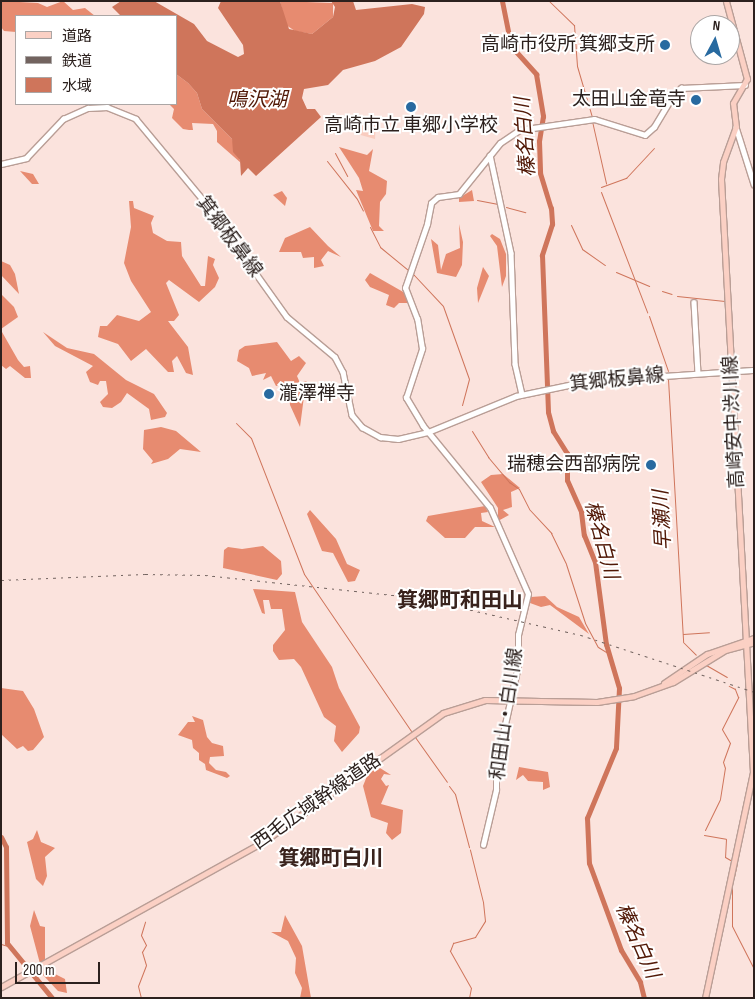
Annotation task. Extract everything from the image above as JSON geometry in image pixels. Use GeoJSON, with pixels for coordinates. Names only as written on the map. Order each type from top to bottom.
{"type":"FeatureCollection","features":[{"type":"Feature","properties":{"kind":"main road","name":"高崎安中渋川線"},"geometry":{"type":"LineString","coordinates":[[705,998],[752,785],[721,179],[723,162],[736,127],[733,103],[748,79],[726,1]]}},
{"type":"Feature","properties":{"kind":"main road"},"geometry":{"type":"LineString","coordinates":[[428,432],[406,398],[422,349],[417,319],[405,288],[426,228],[431,203],[438,196],[459,194],[508,136],[532,127],[594,118],[645,135],[654,127],[672,97],[681,88],[744,86]]}},
{"type":"Feature","properties":{"kind":"main road","name":"箕郷板鼻線"},"geometry":{"type":"LineString","coordinates":[[1,164],[26,158],[63,119],[88,108],[107,106],[136,119],[205,202],[287,316],[335,357],[342,368],[348,404],[356,422],[370,433],[388,439],[428,432],[522,394],[562,386],[612,378],[754,370]]}},
{"type":"Feature","properties":{"kind":"main road"},"geometry":{"type":"LineString","coordinates":[[736,127],[754,184]]}},
{"type":"Feature","properties":{"kind":"main road"},"geometry":{"type":"LineString","coordinates":[[490,155],[511,253],[515,364],[522,394]]}},
{"type":"Feature","properties":{"kind":"main road"},"geometry":{"type":"LineString","coordinates":[[694,302],[698,373]]}},
{"type":"Feature","properties":{"kind":"main road","name":"和田山・白川線"},"geometry":{"type":"LineString","coordinates":[[428,432],[490,508],[527,591],[511,700],[496,765],[496,790],[483,844]]}},
{"type":"Feature","properties":{"kind":"main road","name":"西毛広域幹線道路"},"geometry":{"type":"LineString","coordinates":[[1,986],[52,956],[263,842],[317,806],[435,717],[472,702],[511,700],[604,702],[634,696],[673,682],[725,650],[754,638]]}},
{"type":"Feature","properties":{"kind":"main road","name":"西毛広域幹線道路"},"geometry":{"type":"LineString","coordinates":[[746,641],[754,642]]}},
{"type":"Feature","properties":{"kind":"shaded area"},"geometry":{"type":"Polygon","coordinates":[[[1,1],[38,3],[47,7],[63,1],[73,10],[85,8],[94,15],[15,15],[15,32],[4,31],[1,27],[1,1]]]}},
{"type":"Feature","properties":{"kind":"shaded area"},"geometry":{"type":"Polygon","coordinates":[[[280,1],[333,3],[333,17],[312,34],[295,31],[286,25],[280,1]]]}},
{"type":"Feature","properties":{"kind":"shaded area"},"geometry":{"type":"Polygon","coordinates":[[[178,76],[197,93],[202,109],[232,139],[241,163],[217,142],[217,131],[213,124],[192,123],[193,130],[183,129],[172,118],[174,109],[170,105],[178,105],[178,76]]]}},
{"type":"Feature","properties":{"kind":"shaded area"},"geometry":{"type":"Polygon","coordinates":[[[361,116],[376,118],[375,139],[357,134],[361,116]]]}},
{"type":"Feature","properties":{"kind":"shaded area"},"geometry":{"type":"Polygon","coordinates":[[[339,147],[367,155],[373,149],[369,171],[387,181],[386,194],[380,202],[379,226],[384,231],[373,231],[356,190],[363,191],[359,178],[339,147]]]}},
{"type":"Feature","properties":{"kind":"shaded area"},"geometry":{"type":"Polygon","coordinates":[[[20,171],[33,174],[39,184],[32,184],[20,171]]]}},
{"type":"Feature","properties":{"kind":"shaded area"},"geometry":{"type":"Polygon","coordinates":[[[472,190],[474,201],[459,202],[459,198],[472,190]]]}},
{"type":"Feature","properties":{"kind":"shaded area"},"geometry":{"type":"Polygon","coordinates":[[[282,191],[287,198],[285,206],[273,195],[282,191]]]}},
{"type":"Feature","properties":{"kind":"shaded area"},"geometry":{"type":"Polygon","coordinates":[[[129,201],[133,201],[134,208],[154,216],[151,223],[153,233],[167,241],[181,242],[182,256],[201,286],[205,286],[208,256],[215,259],[213,265],[219,278],[215,287],[199,302],[169,280],[166,283],[179,315],[174,321],[168,321],[188,347],[193,375],[186,373],[177,356],[172,361],[174,372],[168,372],[146,349],[131,361],[118,344],[98,337],[100,326],[107,326],[117,315],[139,321],[151,312],[131,281],[124,263],[131,227],[129,201]]]}},
{"type":"Feature","properties":{"kind":"shaded area"},"geometry":{"type":"Polygon","coordinates":[[[459,224],[463,242],[462,265],[456,277],[437,273],[431,239],[438,245],[441,270],[446,254],[460,248],[459,224]]]}},
{"type":"Feature","properties":{"kind":"shaded area"},"geometry":{"type":"Polygon","coordinates":[[[310,227],[341,257],[328,251],[321,260],[324,266],[314,268],[314,257],[303,258],[301,252],[279,252],[285,238],[310,227]]]}},
{"type":"Feature","properties":{"kind":"shaded area"},"geometry":{"type":"Polygon","coordinates":[[[492,234],[500,239],[506,254],[506,276],[502,287],[497,246],[490,236],[492,234]]]}},
{"type":"Feature","properties":{"kind":"shaded area"},"geometry":{"type":"Polygon","coordinates":[[[1,261],[10,265],[15,274],[19,294],[1,275],[1,261]]]}},
{"type":"Feature","properties":{"kind":"shaded area"},"geometry":{"type":"Polygon","coordinates":[[[483,267],[489,276],[478,303],[477,288],[483,267]]]}},
{"type":"Feature","properties":{"kind":"shaded area"},"geometry":{"type":"Polygon","coordinates":[[[370,273],[405,293],[409,303],[399,303],[394,308],[386,305],[389,295],[370,287],[365,280],[370,273]]]}},
{"type":"Feature","properties":{"kind":"shaded area"},"geometry":{"type":"Polygon","coordinates":[[[1,294],[14,307],[18,317],[1,329],[1,294]]]}},
{"type":"Feature","properties":{"kind":"shaded area"},"geometry":{"type":"Polygon","coordinates":[[[2,332],[18,360],[24,367],[30,366],[31,378],[25,378],[10,366],[6,369],[1,365],[2,332]]]}},
{"type":"Feature","properties":{"kind":"shaded area"},"geometry":{"type":"Polygon","coordinates":[[[43,332],[67,348],[94,354],[126,380],[154,394],[167,413],[165,417],[151,420],[149,409],[127,393],[121,402],[112,408],[103,407],[100,402],[108,394],[106,381],[100,381],[98,385],[90,382],[86,372],[93,366],[55,346],[43,332]]]}},
{"type":"Feature","properties":{"kind":"shaded area"},"geometry":{"type":"Polygon","coordinates":[[[277,342],[291,361],[299,356],[306,363],[297,376],[300,383],[306,381],[311,386],[305,389],[300,427],[290,405],[288,384],[276,386],[271,376],[263,380],[266,373],[252,376],[249,368],[237,361],[239,350],[245,346],[277,342]]]}},
{"type":"Feature","properties":{"kind":"shaded area"},"geometry":{"type":"Polygon","coordinates":[[[161,427],[176,431],[201,452],[180,449],[168,459],[151,464],[153,461],[143,449],[144,430],[161,427]]]}},
{"type":"Feature","properties":{"kind":"shaded area"},"geometry":{"type":"Polygon","coordinates":[[[503,474],[520,488],[511,492],[512,507],[503,510],[509,515],[498,521],[498,508],[481,482],[491,475],[503,474]]]}},
{"type":"Feature","properties":{"kind":"shaded area"},"geometry":{"type":"Polygon","coordinates":[[[485,506],[488,512],[481,513],[482,521],[495,527],[475,527],[465,538],[445,538],[426,521],[428,516],[485,506]]]}},
{"type":"Feature","properties":{"kind":"shaded area"},"geometry":{"type":"Polygon","coordinates":[[[310,510],[336,539],[347,564],[360,570],[355,581],[348,582],[333,553],[322,551],[307,514],[310,510]]]}},
{"type":"Feature","properties":{"kind":"shaded area"},"geometry":{"type":"Polygon","coordinates":[[[263,546],[281,561],[282,574],[277,580],[223,568],[224,550],[228,547],[242,549],[263,546]]]}},
{"type":"Feature","properties":{"kind":"shaded area"},"geometry":{"type":"Polygon","coordinates":[[[253,589],[295,592],[302,622],[332,667],[339,688],[360,727],[359,733],[342,752],[334,741],[336,726],[324,717],[301,667],[294,659],[279,660],[273,651],[273,645],[285,630],[282,609],[271,609],[269,600],[263,600],[265,614],[262,613],[253,589]]]}},
{"type":"Feature","properties":{"kind":"shaded area"},"geometry":{"type":"Polygon","coordinates":[[[545,596],[557,607],[579,617],[589,634],[550,605],[541,607],[530,603],[531,597],[545,596]]]}},
{"type":"Feature","properties":{"kind":"shaded area"},"geometry":{"type":"Polygon","coordinates":[[[1,688],[23,691],[34,709],[44,737],[33,750],[28,751],[23,746],[17,749],[1,734],[1,688]]]}},
{"type":"Feature","properties":{"kind":"shaded area"},"geometry":{"type":"Polygon","coordinates":[[[192,716],[203,720],[207,737],[212,743],[223,746],[224,756],[210,757],[209,763],[216,770],[226,772],[230,776],[227,778],[206,770],[205,764],[199,760],[199,753],[193,748],[192,740],[178,735],[188,722],[195,722],[192,716]]]}},
{"type":"Feature","properties":{"kind":"shaded area"},"geometry":{"type":"Polygon","coordinates":[[[519,767],[548,772],[550,787],[543,790],[543,782],[528,781],[523,775],[516,780],[519,767]]]}},
{"type":"Feature","properties":{"kind":"shaded area"},"geometry":{"type":"Polygon","coordinates":[[[380,768],[391,775],[384,774],[381,779],[386,786],[389,785],[381,804],[403,810],[401,833],[392,840],[386,833],[388,823],[371,817],[363,786],[369,771],[380,768]]]}},
{"type":"Feature","properties":{"kind":"shaded area"},"geometry":{"type":"Polygon","coordinates":[[[37,830],[41,842],[55,848],[45,857],[47,876],[43,886],[36,879],[27,842],[33,839],[37,830]]]}},
{"type":"Feature","properties":{"kind":"shaded area"},"geometry":{"type":"Polygon","coordinates":[[[34,910],[40,926],[45,927],[45,960],[55,974],[65,979],[67,993],[58,991],[43,975],[30,926],[34,910]]]}},
{"type":"Feature","properties":{"kind":"shaded area"},"geometry":{"type":"Polygon","coordinates":[[[285,915],[302,946],[311,998],[300,998],[302,988],[295,973],[296,958],[288,941],[271,932],[281,932],[285,915]]]}},
{"type":"Feature","properties":{"kind":"water","name":"鳴沢湖"},"geometry":{"type":"Polygon","coordinates":[[[121,1],[154,1],[194,24],[207,41],[238,57],[244,54],[243,45],[218,8],[221,1],[280,1],[289,29],[312,34],[333,17],[335,7],[331,1],[353,1],[356,10],[412,4],[425,7],[424,14],[401,47],[375,61],[343,70],[328,85],[304,89],[302,98],[307,109],[315,109],[321,117],[256,176],[248,168],[241,176],[240,160],[233,152],[232,139],[202,109],[197,93],[178,76],[178,15],[120,15],[112,7],[121,1]]]}},
{"type":"Feature","properties":{"kind":"waterway","name":"榛名白川"},"geometry":{"type":"LineString","coordinates":[[502,1],[511,46],[536,74],[543,116],[539,141],[540,173],[551,208],[552,224],[542,255],[548,412],[553,431],[567,453],[567,480],[581,512],[584,535],[595,562],[606,644],[619,688],[616,748],[587,818],[589,863],[621,950],[640,982],[644,998]]}},
{"type":"Feature","properties":{"kind":"waterway"},"geometry":{"type":"LineString","coordinates":[[549,1],[574,25],[577,66],[592,117]]}},
{"type":"Feature","properties":{"kind":"waterway"},"geometry":{"type":"LineString","coordinates":[[592,121],[606,183]]}},
{"type":"Feature","properties":{"kind":"waterway","name":"早瀬川"},"geometry":{"type":"LineString","coordinates":[[601,187],[626,178],[654,148]]}},
{"type":"Feature","properties":{"kind":"waterway"},"geometry":{"type":"LineString","coordinates":[[335,153],[347,176]]}},
{"type":"Feature","properties":{"kind":"waterway"},"geometry":{"type":"LineString","coordinates":[[327,161],[357,199],[363,211]]}},
{"type":"Feature","properties":{"kind":"waterway","name":"早瀬川"},"geometry":{"type":"LineString","coordinates":[[601,192],[647,312]]}},
{"type":"Feature","properties":{"kind":"waterway"},"geometry":{"type":"LineString","coordinates":[[477,200],[497,204]]}},
{"type":"Feature","properties":{"kind":"waterway"},"geometry":{"type":"LineString","coordinates":[[506,207],[525,212]]}},
{"type":"Feature","properties":{"kind":"waterway"},"geometry":{"type":"LineString","coordinates":[[571,225],[582,249],[605,265]]}},
{"type":"Feature","properties":{"kind":"waterway"},"geometry":{"type":"LineString","coordinates":[[370,227],[380,247],[414,275],[443,306],[469,379],[462,405]]}},
{"type":"Feature","properties":{"kind":"waterway","name":"早瀬川"},"geometry":{"type":"LineString","coordinates":[[616,272],[649,286]]}},
{"type":"Feature","properties":{"kind":"waterway"},"geometry":{"type":"LineString","coordinates":[[662,291],[672,294]]}},
{"type":"Feature","properties":{"kind":"waterway"},"geometry":{"type":"LineString","coordinates":[[677,296],[725,301]]}},
{"type":"Feature","properties":{"kind":"waterway","name":"早瀬川"},"geometry":{"type":"LineString","coordinates":[[649,316],[668,371]]}},
{"type":"Feature","properties":{"kind":"waterway","name":"早瀬川"},"geometry":{"type":"LineString","coordinates":[[668,379],[683,642],[696,655]]}},
{"type":"Feature","properties":{"kind":"waterway"},"geometry":{"type":"LineString","coordinates":[[236,423],[251,438],[304,574],[411,731]]}},
{"type":"Feature","properties":{"kind":"waterway"},"geometry":{"type":"LineString","coordinates":[[472,431],[488,457],[509,482],[519,489],[529,509],[551,533],[566,564],[585,623],[598,647],[609,654]]}},
{"type":"Feature","properties":{"kind":"waterway"},"geometry":{"type":"LineString","coordinates":[[683,634],[709,632]]}},
{"type":"Feature","properties":{"kind":"waterway","name":"早瀬川"},"geometry":{"type":"LineString","coordinates":[[706,665],[727,677]]}},
{"type":"Feature","properties":{"kind":"waterway","name":"早瀬川"},"geometry":{"type":"LineString","coordinates":[[705,830],[720,799],[725,768],[723,762],[730,743],[722,729],[738,697],[735,689],[729,686]]}},
{"type":"Feature","properties":{"kind":"waterway"},"geometry":{"type":"LineString","coordinates":[[415,737],[447,782]]}},
{"type":"Feature","properties":{"kind":"waterway"},"geometry":{"type":"LineString","coordinates":[[449,786],[455,794],[469,847]]}},
{"type":"Feature","properties":{"kind":"waterway","name":"早瀬川"},"geometry":{"type":"LineString","coordinates":[[704,835],[726,839],[725,857],[732,861]]}},
{"type":"Feature","properties":{"kind":"waterway"},"geometry":{"type":"LineString","coordinates":[[1,837],[6,847],[7,943],[52,998]]}},
{"type":"Feature","properties":{"kind":"waterway"},"geometry":{"type":"LineString","coordinates":[[469,998],[471,988],[450,951],[453,943],[475,937],[485,921],[483,902],[470,850]]}},
{"type":"Feature","properties":{"kind":"waterway","name":"早瀬川"},"geometry":{"type":"LineString","coordinates":[[734,877],[737,863]]}},
{"type":"Feature","properties":{"kind":"waterway","name":"早瀬川"},"geometry":{"type":"LineString","coordinates":[[732,882],[732,926],[754,969]]}},
{"type":"Feature","properties":{"kind":"waterway"},"geometry":{"type":"LineString","coordinates":[[141,998],[138,986],[146,965],[142,952],[146,945],[141,935],[145,922]]}},
{"type":"Feature","properties":{"kind":"waterway"},"geometry":{"type":"LineString","coordinates":[[1,944],[8,946]]}},
{"type":"Feature","properties":{"kind":"railway"},"geometry":{"type":"LineString","coordinates":[[1,580],[145,574],[205,575],[419,598],[581,635],[754,692]]}},
{"type":"Feature","properties":{"kind":"place","name":"高崎市役所 箕郷支所"},"geometry":{"type":"Point","coordinates":[665,45]}},
{"type":"Feature","properties":{"kind":"place","name":"太田山金竜寺"},"geometry":{"type":"Point","coordinates":[696,100]}},
{"type":"Feature","properties":{"kind":"place","name":"高崎市立 車郷小学校"},"geometry":{"type":"Point","coordinates":[411,107]}},
{"type":"Feature","properties":{"kind":"place","name":"瀧澤禅寺"},"geometry":{"type":"Point","coordinates":[269,394]}},
{"type":"Feature","properties":{"kind":"place","name":"瑞穂会西部病院"},"geometry":{"type":"Point","coordinates":[651,465]}},
{"type":"Feature","properties":{"kind":"district","name":"箕郷町和田山"},"geometry":{"type":"Point","coordinates":[460,601]}},
{"type":"Feature","properties":{"kind":"district","name":"箕郷町白川"},"geometry":{"type":"Point","coordinates":[331,859]}}]}
